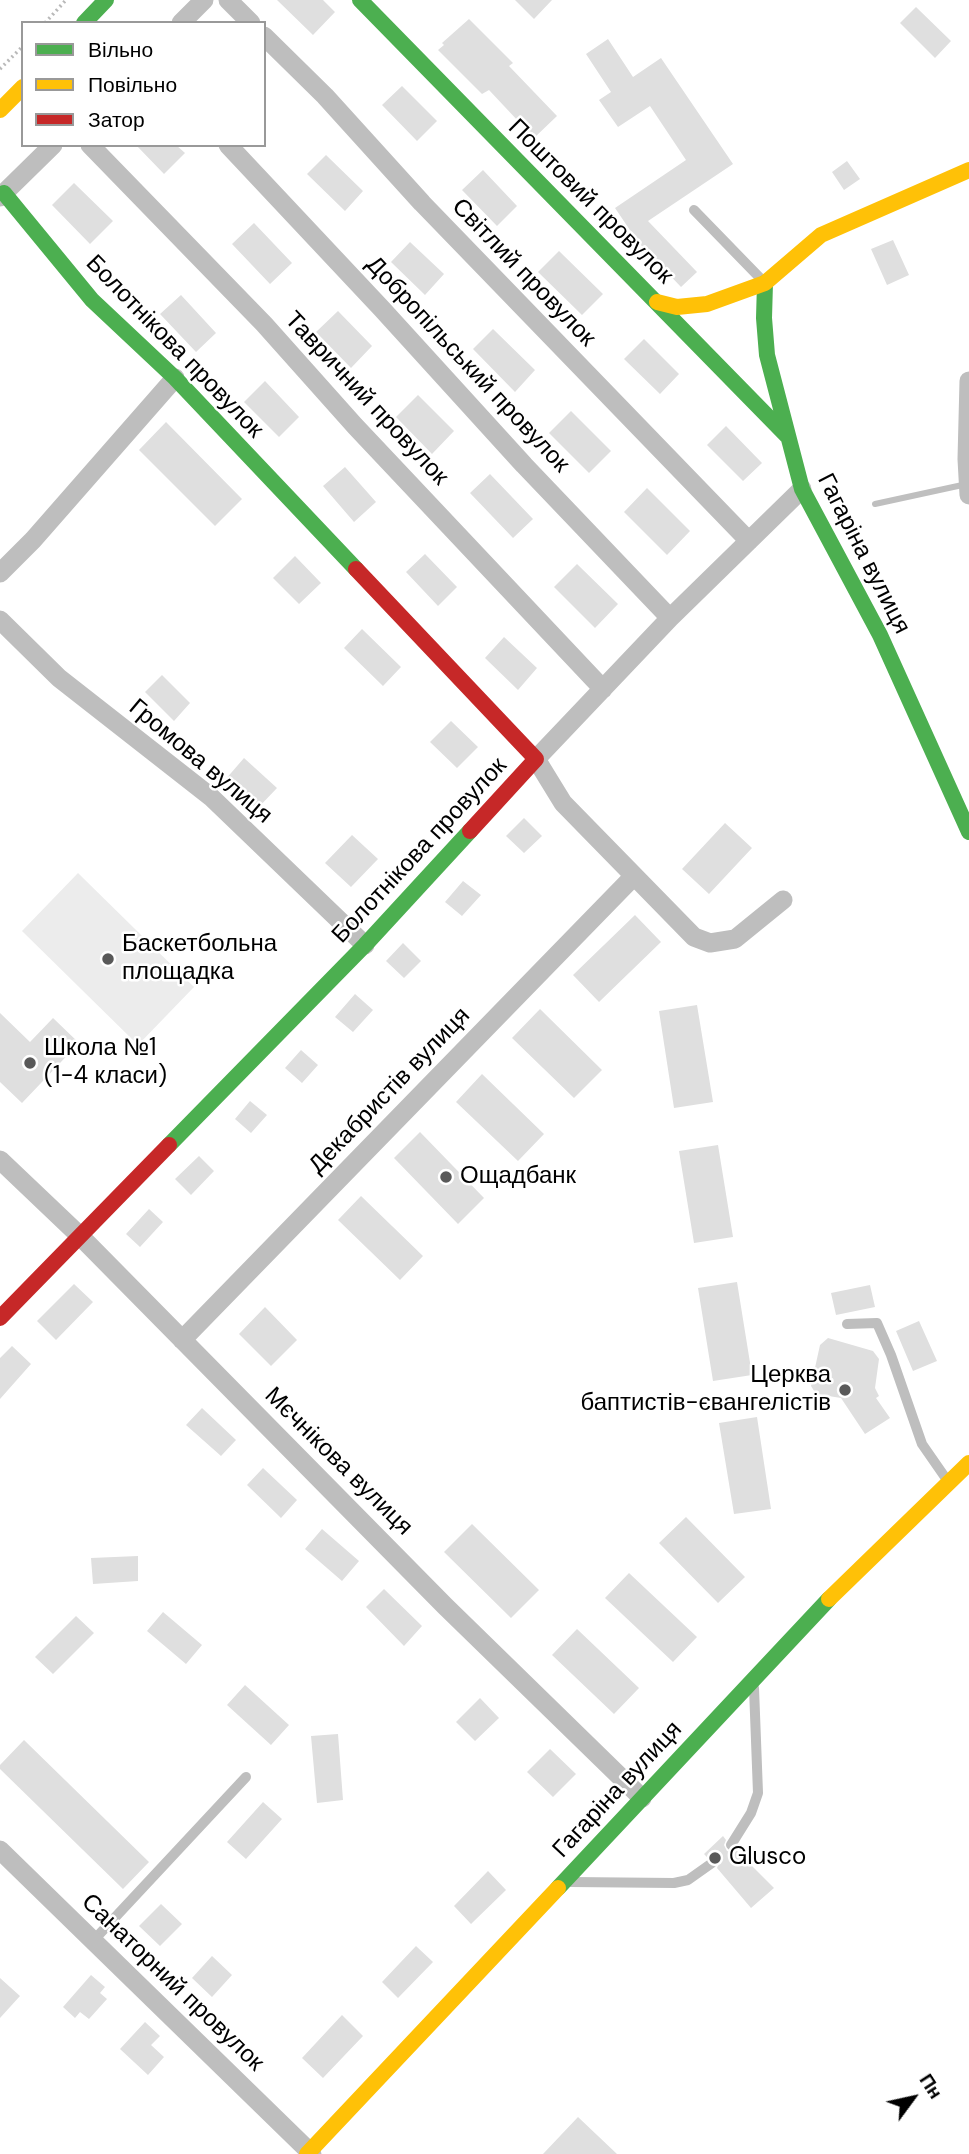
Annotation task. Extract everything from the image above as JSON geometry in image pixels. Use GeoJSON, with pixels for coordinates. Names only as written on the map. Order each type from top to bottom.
{"type":"FeatureCollection","features":[{"type":"Feature","properties":{"kind":"main road"},"geometry":{"type":"LineString","coordinates":[[86,21],[106,0]]}},
{"type":"Feature","properties":{"kind":"main road","name":"Поштовий провулок"},"geometry":{"type":"LineString","coordinates":[[360,0],[788,436]]}},
{"type":"Feature","properties":{"kind":"main road"},"geometry":{"type":"LineString","coordinates":[[0,110],[21,89]]}},
{"type":"Feature","properties":{"kind":"main road"},"geometry":{"type":"LineString","coordinates":[[657,302],[677,307],[707,304],[765,283],[821,235],[969,170]]}},
{"type":"Feature","properties":{"kind":"main road","name":"Болотнікова провулок"},"geometry":{"type":"LineString","coordinates":[[0,1318],[365,945],[536,759],[175,378],[92,300],[2,195]]}},
{"type":"Feature","properties":{"kind":"main road","name":"Гагаріна вулиця"},"geometry":{"type":"LineString","coordinates":[[765,283],[767,355],[802,489],[880,635],[969,832]]}},
{"type":"Feature","properties":{"kind":"main road","name":"Гагаріна вулиця"},"geometry":{"type":"LineString","coordinates":[[309,2153],[839,1589],[969,1463]]}},
{"type":"Feature","properties":{"kind":"street"},"geometry":{"type":"LineString","coordinates":[[183,21],[204,0]]}},
{"type":"Feature","properties":{"kind":"street"},"geometry":{"type":"LineString","coordinates":[[228,0],[249,21]]}},
{"type":"Feature","properties":{"kind":"street","name":"Світлий провулок"},"geometry":{"type":"LineString","coordinates":[[266,38],[325,96],[450,233],[749,541]]}},
{"type":"Feature","properties":{"kind":"street"},"geometry":{"type":"LineString","coordinates":[[2,195],[51,147]]}},
{"type":"Feature","properties":{"kind":"street","name":"Тавричний провулок"},"geometry":{"type":"LineString","coordinates":[[92,147],[264,324],[355,426],[603,689]]}},
{"type":"Feature","properties":{"kind":"street","name":"Добропільський провулок"},"geometry":{"type":"LineString","coordinates":[[230,147],[524,465],[670,618]]}},
{"type":"Feature","properties":{"kind":"street"},"geometry":{"type":"LineString","coordinates":[[0,573],[33,540],[175,378]]}},
{"type":"Feature","properties":{"kind":"street"},"geometry":{"type":"LineString","coordinates":[[969,382],[969,494]]}},
{"type":"Feature","properties":{"kind":"street"},"geometry":{"type":"LineString","coordinates":[[783,900],[735,939],[710,943],[694,937],[563,803],[536,759],[670,618],[802,489]]}},
{"type":"Feature","properties":{"kind":"street","name":"Громова вулиця"},"geometry":{"type":"LineString","coordinates":[[0,620],[59,678],[211,797],[365,945]]}},
{"type":"Feature","properties":{"kind":"street","name":"Декабристів вулиця"},"geometry":{"type":"LineString","coordinates":[[182,1340],[634,876]]}},
{"type":"Feature","properties":{"kind":"street","name":"Мєчнікова вулиця"},"geometry":{"type":"LineString","coordinates":[[0,1160],[80,1236],[445,1606],[642,1798]]}},
{"type":"Feature","properties":{"kind":"street","name":"Санаторний провулок"},"geometry":{"type":"LineString","coordinates":[[0,1850],[309,2153]]}},
{"type":"Feature","properties":{"kind":"lane"},"geometry":{"type":"LineString","coordinates":[[694,210],[765,283]]}},
{"type":"Feature","properties":{"kind":"lane"},"geometry":{"type":"LineString","coordinates":[[847,1324],[877,1323],[922,1444],[949,1483]]}},
{"type":"Feature","properties":{"kind":"lane"},"geometry":{"type":"LineString","coordinates":[[731,1845],[751,1813],[758,1793],[754,1679]]}},
{"type":"Feature","properties":{"kind":"lane"},"geometry":{"type":"LineString","coordinates":[[93,1941],[246,1777]]}},
{"type":"Feature","properties":{"kind":"lane"},"geometry":{"type":"LineString","coordinates":[[563,1881],[674,1883],[688,1880],[712,1863]]}},
{"type":"Feature","properties":{"kind":"path"},"geometry":{"type":"LineString","coordinates":[[47,21],[66,0]]}},
{"type":"Feature","properties":{"kind":"path"},"geometry":{"type":"LineString","coordinates":[[0,69],[21,48]]}},
{"type":"Feature","properties":{"kind":"shaded area","name":"Баскетбольна площадка"},"geometry":{"type":"Polygon","coordinates":[[[78,873],[194,987],[138,1045],[22,931],[78,873]]]}},
{"type":"Feature","properties":{"kind":"building"},"geometry":{"type":"Polygon","coordinates":[[[277,0],[323,0],[335,12],[313,35],[277,0]]]}},
{"type":"Feature","properties":{"kind":"building"},"geometry":{"type":"Polygon","coordinates":[[[515,0],[552,0],[534,19],[515,0]]]}},
{"type":"Feature","properties":{"kind":"building"},"geometry":{"type":"Polygon","coordinates":[[[916,7],[951,41],[935,58],[900,23],[916,7]]]}},
{"type":"Feature","properties":{"kind":"building"},"geometry":{"type":"Polygon","coordinates":[[[469,19],[513,63],[509,66],[557,116],[534,138],[489,90],[482,94],[438,50],[444,45],[442,43],[469,19]]]}},
{"type":"Feature","properties":{"kind":"building"},"geometry":{"type":"Polygon","coordinates":[[[608,39],[633,77],[661,58],[733,164],[648,221],[697,272],[681,287],[638,242],[615,208],[686,160],[650,106],[618,127],[599,100],[611,92],[586,54],[608,39]]]}},
{"type":"Feature","properties":{"kind":"building"},"geometry":{"type":"Polygon","coordinates":[[[402,86],[437,121],[417,141],[382,105],[402,86]]]}},
{"type":"Feature","properties":{"kind":"building"},"geometry":{"type":"Polygon","coordinates":[[[138,147],[178,147],[185,153],[164,174],[138,147]]]}},
{"type":"Feature","properties":{"kind":"building"},"geometry":{"type":"Polygon","coordinates":[[[326,155],[363,191],[345,211],[307,174],[326,155]]]}},
{"type":"Feature","properties":{"kind":"building"},"geometry":{"type":"Polygon","coordinates":[[[847,161],[860,179],[844,190],[832,172],[847,161]]]}},
{"type":"Feature","properties":{"kind":"building"},"geometry":{"type":"Polygon","coordinates":[[[483,170],[517,206],[497,226],[462,190],[483,170]]]}},
{"type":"Feature","properties":{"kind":"building"},"geometry":{"type":"Polygon","coordinates":[[[74,183],[113,221],[90,244],[52,205],[74,183]]]}},
{"type":"Feature","properties":{"kind":"building"},"geometry":{"type":"Polygon","coordinates":[[[254,223],[292,263],[270,284],[232,244],[254,223]]]}},
{"type":"Feature","properties":{"kind":"building"},"geometry":{"type":"Polygon","coordinates":[[[893,240],[909,275],[887,285],[871,249],[893,240]]]}},
{"type":"Feature","properties":{"kind":"building"},"geometry":{"type":"Polygon","coordinates":[[[410,242],[444,274],[425,295],[391,262],[410,242]]]}},
{"type":"Feature","properties":{"kind":"building"},"geometry":{"type":"Polygon","coordinates":[[[559,251],[603,294],[582,315],[538,272],[559,251]]]}},
{"type":"Feature","properties":{"kind":"building"},"geometry":{"type":"Polygon","coordinates":[[[181,295],[216,333],[196,352],[160,314],[181,295]]]}},
{"type":"Feature","properties":{"kind":"building"},"geometry":{"type":"Polygon","coordinates":[[[338,311],[372,346],[351,368],[316,332],[338,311]]]}},
{"type":"Feature","properties":{"kind":"building"},"geometry":{"type":"Polygon","coordinates":[[[493,329],[535,370],[515,392],[473,349],[493,329]]]}},
{"type":"Feature","properties":{"kind":"building"},"geometry":{"type":"Polygon","coordinates":[[[644,339],[679,374],[660,394],[624,359],[644,339]]]}},
{"type":"Feature","properties":{"kind":"building"},"geometry":{"type":"Polygon","coordinates":[[[265,381],[299,417],[279,437],[244,402],[265,381]]]}},
{"type":"Feature","properties":{"kind":"building"},"geometry":{"type":"Polygon","coordinates":[[[418,395],[454,431],[432,454],[396,417],[418,395]]]}},
{"type":"Feature","properties":{"kind":"building"},"geometry":{"type":"Polygon","coordinates":[[[571,411],[611,451],[589,473],[549,433],[571,411]]]}},
{"type":"Feature","properties":{"kind":"building"},"geometry":{"type":"Polygon","coordinates":[[[166,422],[242,499],[215,526],[139,450],[166,422]]]}},
{"type":"Feature","properties":{"kind":"building"},"geometry":{"type":"Polygon","coordinates":[[[726,426],[762,463],[743,481],[707,445],[726,426]]]}},
{"type":"Feature","properties":{"kind":"building"},"geometry":{"type":"Polygon","coordinates":[[[345,467],[376,502],[354,522],[323,486],[345,467]]]}},
{"type":"Feature","properties":{"kind":"building"},"geometry":{"type":"Polygon","coordinates":[[[490,474],[533,519],[513,538],[470,493],[490,474]]]}},
{"type":"Feature","properties":{"kind":"building"},"geometry":{"type":"Polygon","coordinates":[[[647,488],[690,531],[667,555],[624,512],[647,488]]]}},
{"type":"Feature","properties":{"kind":"building"},"geometry":{"type":"Polygon","coordinates":[[[425,554],[457,587],[438,606],[406,572],[425,554]]]}},
{"type":"Feature","properties":{"kind":"building"},"geometry":{"type":"Polygon","coordinates":[[[295,556],[321,583],[299,604],[273,578],[295,556]]]}},
{"type":"Feature","properties":{"kind":"building"},"geometry":{"type":"Polygon","coordinates":[[[577,564],[618,604],[595,628],[554,587],[577,564]]]}},
{"type":"Feature","properties":{"kind":"building"},"geometry":{"type":"Polygon","coordinates":[[[362,629],[401,667],[383,686],[344,648],[362,629]]]}},
{"type":"Feature","properties":{"kind":"building"},"geometry":{"type":"Polygon","coordinates":[[[504,637],[537,668],[518,690],[485,658],[504,637]]]}},
{"type":"Feature","properties":{"kind":"building"},"geometry":{"type":"Polygon","coordinates":[[[162,675],[190,703],[174,721],[145,692],[162,675]]]}},
{"type":"Feature","properties":{"kind":"building"},"geometry":{"type":"Polygon","coordinates":[[[451,721],[478,747],[457,768],[430,742],[451,721]]]}},
{"type":"Feature","properties":{"kind":"building"},"geometry":{"type":"Polygon","coordinates":[[[244,758],[277,788],[257,809],[225,780],[244,758]]]}},
{"type":"Feature","properties":{"kind":"building"},"geometry":{"type":"Polygon","coordinates":[[[524,818],[542,836],[524,853],[506,836],[524,818]]]}},
{"type":"Feature","properties":{"kind":"building"},"geometry":{"type":"Polygon","coordinates":[[[725,823],[752,848],[709,894],[682,869],[725,823]]]}},
{"type":"Feature","properties":{"kind":"building"},"geometry":{"type":"Polygon","coordinates":[[[352,835],[378,859],[351,887],[325,863],[352,835]]]}},
{"type":"Feature","properties":{"kind":"building"},"geometry":{"type":"Polygon","coordinates":[[[463,881],[481,895],[462,916],[445,902],[463,881]]]}},
{"type":"Feature","properties":{"kind":"building"},"geometry":{"type":"Polygon","coordinates":[[[635,915],[661,942],[599,1002],[573,975],[635,915]]]}},
{"type":"Feature","properties":{"kind":"building"},"geometry":{"type":"Polygon","coordinates":[[[403,943],[421,961],[404,978],[386,961],[403,943]]]}},
{"type":"Feature","properties":{"kind":"building"},"geometry":{"type":"Polygon","coordinates":[[[355,994],[373,1010],[353,1032],[335,1017],[355,994]]]}},
{"type":"Feature","properties":{"kind":"building"},"geometry":{"type":"Polygon","coordinates":[[[697,1005],[713,1102],[674,1108],[659,1011],[697,1005]]]}},
{"type":"Feature","properties":{"kind":"building"},"geometry":{"type":"Polygon","coordinates":[[[540,1009],[602,1070],[574,1098],[512,1038],[540,1009]]]}},
{"type":"Feature","properties":{"kind":"building","name":"Школа №1 (1-4 класи)"},"geometry":{"type":"Polygon","coordinates":[[[0,1013],[30,1042],[53,1018],[79,1043],[22,1103],[0,1082],[0,1013]]]}},
{"type":"Feature","properties":{"kind":"building"},"geometry":{"type":"Polygon","coordinates":[[[301,1050],[318,1065],[302,1083],[285,1068],[301,1050]]]}},
{"type":"Feature","properties":{"kind":"building"},"geometry":{"type":"Polygon","coordinates":[[[482,1074],[544,1134],[518,1161],[456,1102],[482,1074]]]}},
{"type":"Feature","properties":{"kind":"building"},"geometry":{"type":"Polygon","coordinates":[[[250,1101],[267,1115],[251,1133],[235,1119],[250,1101]]]}},
{"type":"Feature","properties":{"kind":"building"},"geometry":{"type":"Polygon","coordinates":[[[420,1132],[484,1198],[458,1224],[394,1158],[420,1132]]]}},
{"type":"Feature","properties":{"kind":"building"},"geometry":{"type":"Polygon","coordinates":[[[718,1145],[733,1237],[694,1243],[679,1151],[718,1145]]]}},
{"type":"Feature","properties":{"kind":"building"},"geometry":{"type":"Polygon","coordinates":[[[199,1156],[214,1171],[191,1195],[175,1179],[199,1156]]]}},
{"type":"Feature","properties":{"kind":"building"},"geometry":{"type":"Polygon","coordinates":[[[361,1196],[423,1256],[400,1280],[338,1220],[361,1196]]]}},
{"type":"Feature","properties":{"kind":"building"},"geometry":{"type":"Polygon","coordinates":[[[149,1209],[163,1222],[140,1247],[126,1234],[149,1209]]]}},
{"type":"Feature","properties":{"kind":"building"},"geometry":{"type":"Polygon","coordinates":[[[737,1282],[752,1375],[713,1381],[698,1288],[737,1282]]]}},
{"type":"Feature","properties":{"kind":"building"},"geometry":{"type":"Polygon","coordinates":[[[74,1284],[93,1302],[56,1340],[37,1321],[74,1284]]]}},
{"type":"Feature","properties":{"kind":"building"},"geometry":{"type":"Polygon","coordinates":[[[870,1285],[875,1307],[836,1315],[831,1293],[870,1285]]]}},
{"type":"Feature","properties":{"kind":"building"},"geometry":{"type":"Polygon","coordinates":[[[265,1307],[297,1340],[271,1366],[239,1334],[265,1307]]]}},
{"type":"Feature","properties":{"kind":"building"},"geometry":{"type":"Polygon","coordinates":[[[919,1321],[937,1361],[913,1371],[896,1331],[919,1321]]]}},
{"type":"Feature","properties":{"kind":"building","name":"Церква баптистів-євангелістів"},"geometry":{"type":"Polygon","coordinates":[[[828,1338],[873,1351],[879,1359],[875,1388],[879,1396],[876,1398],[890,1418],[865,1434],[841,1398],[816,1394],[811,1386],[820,1345],[828,1338]]]}},
{"type":"Feature","properties":{"kind":"building"},"geometry":{"type":"Polygon","coordinates":[[[12,1346],[31,1364],[0,1399],[0,1358],[12,1346]]]}},
{"type":"Feature","properties":{"kind":"building"},"geometry":{"type":"Polygon","coordinates":[[[202,1408],[236,1440],[221,1456],[186,1425],[202,1408]]]}},
{"type":"Feature","properties":{"kind":"building"},"geometry":{"type":"Polygon","coordinates":[[[757,1417],[771,1509],[734,1514],[719,1423],[757,1417]]]}},
{"type":"Feature","properties":{"kind":"building"},"geometry":{"type":"Polygon","coordinates":[[[263,1468],[297,1500],[281,1518],[247,1485],[263,1468]]]}},
{"type":"Feature","properties":{"kind":"building"},"geometry":{"type":"Polygon","coordinates":[[[686,1517],[745,1577],[718,1603],[659,1543],[686,1517]]]}},
{"type":"Feature","properties":{"kind":"building"},"geometry":{"type":"Polygon","coordinates":[[[472,1524],[539,1590],[511,1618],[444,1552],[472,1524]]]}},
{"type":"Feature","properties":{"kind":"building"},"geometry":{"type":"Polygon","coordinates":[[[322,1529],[359,1561],[342,1581],[305,1549],[322,1529]]]}},
{"type":"Feature","properties":{"kind":"building"},"geometry":{"type":"Polygon","coordinates":[[[138,1556],[138,1581],[93,1584],[91,1558],[138,1556]]]}},
{"type":"Feature","properties":{"kind":"building"},"geometry":{"type":"Polygon","coordinates":[[[629,1573],[697,1637],[673,1662],[605,1598],[629,1573]]]}},
{"type":"Feature","properties":{"kind":"building"},"geometry":{"type":"Polygon","coordinates":[[[384,1589],[422,1626],[404,1646],[366,1607],[384,1589]]]}},
{"type":"Feature","properties":{"kind":"building"},"geometry":{"type":"Polygon","coordinates":[[[163,1612],[202,1645],[186,1664],[147,1631],[163,1612]]]}},
{"type":"Feature","properties":{"kind":"building"},"geometry":{"type":"Polygon","coordinates":[[[76,1616],[94,1633],[53,1674],[35,1657],[76,1616]]]}},
{"type":"Feature","properties":{"kind":"building"},"geometry":{"type":"Polygon","coordinates":[[[577,1629],[639,1688],[614,1714],[552,1655],[577,1629]]]}},
{"type":"Feature","properties":{"kind":"building"},"geometry":{"type":"Polygon","coordinates":[[[245,1685],[289,1725],[271,1745],[227,1705],[245,1685]]]}},
{"type":"Feature","properties":{"kind":"building"},"geometry":{"type":"Polygon","coordinates":[[[480,1698],[499,1718],[475,1741],[456,1722],[480,1698]]]}},
{"type":"Feature","properties":{"kind":"building"},"geometry":{"type":"Polygon","coordinates":[[[338,1734],[343,1800],[317,1803],[311,1736],[338,1734]]]}},
{"type":"Feature","properties":{"kind":"building"},"geometry":{"type":"Polygon","coordinates":[[[24,1740],[149,1862],[123,1889],[0,1769],[0,1765],[24,1740]]]}},
{"type":"Feature","properties":{"kind":"building"},"geometry":{"type":"Polygon","coordinates":[[[550,1749],[576,1774],[553,1797],[527,1772],[550,1749]]]}},
{"type":"Feature","properties":{"kind":"building"},"geometry":{"type":"Polygon","coordinates":[[[263,1802],[282,1819],[246,1859],[227,1842],[263,1802]]]}},
{"type":"Feature","properties":{"kind":"building"},"geometry":{"type":"Polygon","coordinates":[[[723,1836],[727,1851],[736,1850],[774,1888],[751,1908],[717,1868],[718,1858],[704,1854],[723,1836]]]}},
{"type":"Feature","properties":{"kind":"building"},"geometry":{"type":"Polygon","coordinates":[[[488,1871],[506,1890],[471,1924],[454,1906],[488,1871]]]}},
{"type":"Feature","properties":{"kind":"building"},"geometry":{"type":"Polygon","coordinates":[[[161,1904],[182,1924],[160,1946],[139,1926],[161,1904]]]}},
{"type":"Feature","properties":{"kind":"building"},"geometry":{"type":"Polygon","coordinates":[[[416,1946],[433,1962],[398,1998],[382,1982],[416,1946]]]}},
{"type":"Feature","properties":{"kind":"building"},"geometry":{"type":"Polygon","coordinates":[[[212,1956],[232,1975],[212,1997],[192,1978],[212,1956]]]}},
{"type":"Feature","properties":{"kind":"building"},"geometry":{"type":"Polygon","coordinates":[[[91,1975],[105,1987],[100,1993],[107,1999],[89,2019],[80,2012],[75,2018],[63,2007],[91,1975]]]}},
{"type":"Feature","properties":{"kind":"building"},"geometry":{"type":"Polygon","coordinates":[[[0,1978],[20,1996],[0,2018],[0,1978]]]}},
{"type":"Feature","properties":{"kind":"building"},"geometry":{"type":"Polygon","coordinates":[[[342,2015],[363,2036],[323,2078],[302,2058],[342,2015]]]}},
{"type":"Feature","properties":{"kind":"building"},"geometry":{"type":"Polygon","coordinates":[[[145,2022],[160,2036],[151,2045],[164,2057],[148,2075],[120,2049],[145,2022]]]}},
{"type":"Feature","properties":{"kind":"building"},"geometry":{"type":"Polygon","coordinates":[[[578,2117],[617,2154],[543,2154],[578,2117]]]}},
{"type":"Feature","properties":{"kind":"waterway"},"geometry":{"type":"LineString","coordinates":[[875,504],[967,484]]}},
{"type":"Feature","properties":{"kind":"traffic: fast"},"geometry":{"type":"LineString","coordinates":[[86,21],[106,0]]}},
{"type":"Feature","properties":{"kind":"traffic: fast"},"geometry":{"type":"LineString","coordinates":[[360,0],[788,437]]}},
{"type":"Feature","properties":{"kind":"traffic: fast"},"geometry":{"type":"LineString","coordinates":[[4,193],[92,300],[175,378],[356,569]]}},
{"type":"Feature","properties":{"kind":"traffic: fast"},"geometry":{"type":"LineString","coordinates":[[765,283],[767,355],[802,489],[880,635],[969,832]]}},
{"type":"Feature","properties":{"kind":"traffic: fast"},"geometry":{"type":"LineString","coordinates":[[169,1145],[365,945],[470,831]]}},
{"type":"Feature","properties":{"kind":"traffic: fast"},"geometry":{"type":"LineString","coordinates":[[558,1888],[829,1599]]}},
{"type":"Feature","properties":{"kind":"traffic: slow"},"geometry":{"type":"LineString","coordinates":[[0,110],[21,89]]}},
{"type":"Feature","properties":{"kind":"traffic: slow"},"geometry":{"type":"LineString","coordinates":[[657,302],[677,307],[707,304],[765,283],[821,235],[969,170]]}},
{"type":"Feature","properties":{"kind":"traffic: slow"},"geometry":{"type":"LineString","coordinates":[[829,1599],[969,1463]]}},
{"type":"Feature","properties":{"kind":"traffic: slow"},"geometry":{"type":"LineString","coordinates":[[307,2154],[558,1888]]}},
{"type":"Feature","properties":{"kind":"traffic: jam"},"geometry":{"type":"LineString","coordinates":[[356,569],[536,759],[470,831]]}},
{"type":"Feature","properties":{"kind":"traffic: jam"},"geometry":{"type":"LineString","coordinates":[[0,1318],[169,1145]]}},
{"type":"Feature","properties":{"kind":"place","name":"Баскетбольна площадка"},"geometry":{"type":"Point","coordinates":[108,959]}},
{"type":"Feature","properties":{"kind":"place","name":"Школа №1 (1-4 класи)"},"geometry":{"type":"Point","coordinates":[30,1063]}},
{"type":"Feature","properties":{"kind":"place","name":"Ощадбанк"},"geometry":{"type":"Point","coordinates":[446,1177]}},
{"type":"Feature","properties":{"kind":"place","name":"Церква баптистів-євангелістів"},"geometry":{"type":"Point","coordinates":[845,1390]}},
{"type":"Feature","properties":{"kind":"place","name":"Glusco"},"geometry":{"type":"Point","coordinates":[715,1858]}}]}
